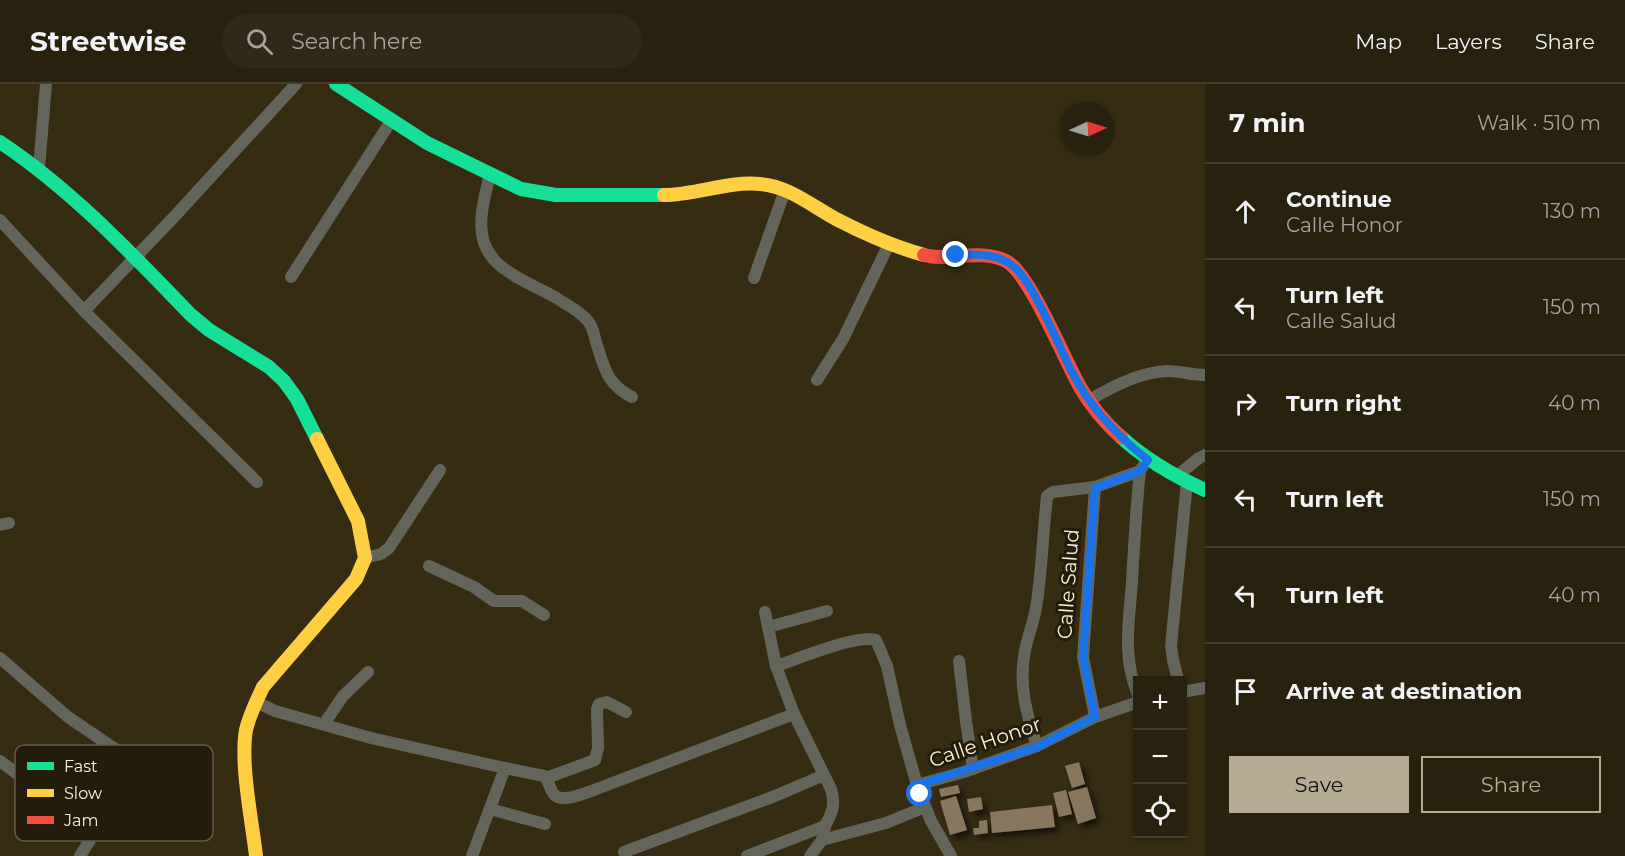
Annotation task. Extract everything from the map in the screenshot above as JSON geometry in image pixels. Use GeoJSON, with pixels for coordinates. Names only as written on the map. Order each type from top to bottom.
{"type":"FeatureCollection","features":[{"type":"Feature","properties":{"kind":"street"},"geometry":{"type":"LineString","coordinates":[[39,170],[46,84]]}},
{"type":"Feature","properties":{"kind":"street"},"geometry":{"type":"LineString","coordinates":[[84,311],[296,84]]}},
{"type":"Feature","properties":{"kind":"street"},"geometry":{"type":"LineString","coordinates":[[336,84],[427,143],[521,189],[556,195],[669,195],[751,183],[771,185],[785,190],[840,221],[905,250],[928,256],[980,254],[1005,261],[1014,266],[1028,285],[1088,401],[1144,466],[1182,479],[1205,490]]}},
{"type":"Feature","properties":{"kind":"street"},"geometry":{"type":"LineString","coordinates":[[291,277],[391,121]]}},
{"type":"Feature","properties":{"kind":"street"},"geometry":{"type":"LineString","coordinates":[[0,141],[68,194],[203,325],[269,367],[284,381],[297,399],[358,521],[365,558],[356,579],[263,687],[246,730],[245,759],[256,856]]}},
{"type":"Feature","properties":{"kind":"street"},"geometry":{"type":"LineString","coordinates":[[489,174],[482,233],[490,255],[503,268],[585,318],[590,324],[611,381],[622,392],[632,397]]}},
{"type":"Feature","properties":{"kind":"street"},"geometry":{"type":"LineString","coordinates":[[754,278],[785,190]]}},
{"type":"Feature","properties":{"kind":"street"},"geometry":{"type":"LineString","coordinates":[[0,220],[84,311],[257,483]]}},
{"type":"Feature","properties":{"kind":"street"},"geometry":{"type":"LineString","coordinates":[[817,380],[843,339],[889,243]]}},
{"type":"Feature","properties":{"kind":"street"},"geometry":{"type":"LineString","coordinates":[[1088,401],[1144,375],[1168,371],[1205,375]]}},
{"type":"Feature","properties":{"kind":"street"},"geometry":{"type":"LineString","coordinates":[[1177,676],[1171,646],[1182,479],[1199,458],[1205,455]]}},
{"type":"Feature","properties":{"kind":"street"},"geometry":{"type":"LineString","coordinates":[[1037,747],[1024,702],[1023,674],[1025,652],[1038,601],[1047,496],[1053,492],[1095,488],[1144,466]]}},
{"type":"Feature","properties":{"kind":"street"},"geometry":{"type":"LineString","coordinates":[[1133,684],[1127,650],[1135,514],[1144,466]]}},
{"type":"Feature","properties":{"kind":"street"},"geometry":{"type":"LineString","coordinates":[[365,558],[381,554],[389,548],[440,470]]}},
{"type":"Feature","properties":{"kind":"street","name":"Calle Salud"},"geometry":{"type":"LineString","coordinates":[[1095,488],[1083,657],[1095,717]]}},
{"type":"Feature","properties":{"kind":"street"},"geometry":{"type":"LineString","coordinates":[[429,566],[474,587],[494,601],[522,601],[544,615]]}},
{"type":"Feature","properties":{"kind":"street"},"geometry":{"type":"LineString","coordinates":[[768,627],[827,611]]}},
{"type":"Feature","properties":{"kind":"street"},"geometry":{"type":"LineString","coordinates":[[765,612],[776,666],[794,714],[835,800],[822,840],[810,856]]}},
{"type":"Feature","properties":{"kind":"street"},"geometry":{"type":"LineString","coordinates":[[776,666],[853,641],[868,638],[876,640],[886,666],[917,785]]}},
{"type":"Feature","properties":{"kind":"street"},"geometry":{"type":"LineString","coordinates":[[0,658],[68,717],[109,745]]}},
{"type":"Feature","properties":{"kind":"street"},"geometry":{"type":"LineString","coordinates":[[960,661],[973,769]]}},
{"type":"Feature","properties":{"kind":"street"},"geometry":{"type":"LineString","coordinates":[[324,724],[343,696],[368,672]]}},
{"type":"Feature","properties":{"kind":"street"},"geometry":{"type":"LineString","coordinates":[[1187,691],[1205,688]]}},
{"type":"Feature","properties":{"kind":"street"},"geometry":{"type":"LineString","coordinates":[[256,702],[275,711],[434,753],[546,778],[595,760],[598,748],[597,709],[599,704],[607,702],[626,712]]}},
{"type":"Feature","properties":{"kind":"street","name":"Calle Honor"},"geometry":{"type":"LineString","coordinates":[[951,856],[925,807],[917,785],[1037,747],[1095,717],[1133,703]]}},
{"type":"Feature","properties":{"kind":"street"},"geometry":{"type":"LineString","coordinates":[[546,778],[557,798],[577,795],[794,714]]}},
{"type":"Feature","properties":{"kind":"street"},"geometry":{"type":"LineString","coordinates":[[0,761],[15,772]]}},
{"type":"Feature","properties":{"kind":"street"},"geometry":{"type":"LineString","coordinates":[[471,856],[505,768]]}},
{"type":"Feature","properties":{"kind":"street"},"geometry":{"type":"LineString","coordinates":[[624,852],[775,796],[824,775]]}},
{"type":"Feature","properties":{"kind":"street"},"geometry":{"type":"LineString","coordinates":[[822,840],[886,823],[925,807]]}},
{"type":"Feature","properties":{"kind":"street"},"geometry":{"type":"LineString","coordinates":[[490,810],[545,824]]}},
{"type":"Feature","properties":{"kind":"street"},"geometry":{"type":"LineString","coordinates":[[747,856],[825,826]]}},
{"type":"Feature","properties":{"kind":"street"},"geometry":{"type":"LineString","coordinates":[[80,856],[89,841]]}},
{"type":"Feature","properties":{"kind":"building"},"geometry":{"type":"Polygon","coordinates":[[[1079,762],[1085,784],[1072,788],[1065,766],[1079,762]]]}},
{"type":"Feature","properties":{"kind":"building"},"geometry":{"type":"Polygon","coordinates":[[[958,785],[960,793],[941,797],[939,789],[958,785]]]}},
{"type":"Feature","properties":{"kind":"building"},"geometry":{"type":"Polygon","coordinates":[[[1087,787],[1096,818],[1078,824],[1068,792],[1087,787]]]}},
{"type":"Feature","properties":{"kind":"building"},"geometry":{"type":"Polygon","coordinates":[[[1066,790],[1072,814],[1059,817],[1053,793],[1066,790]]]}},
{"type":"Feature","properties":{"kind":"building"},"geometry":{"type":"Polygon","coordinates":[[[956,796],[967,830],[950,835],[940,801],[956,796]]]}},
{"type":"Feature","properties":{"kind":"building"},"geometry":{"type":"Polygon","coordinates":[[[981,797],[983,809],[969,812],[967,799],[981,797]]]}},
{"type":"Feature","properties":{"kind":"building"},"geometry":{"type":"Polygon","coordinates":[[[1052,805],[1055,827],[992,833],[990,812],[1052,805]]]}},
{"type":"Feature","properties":{"kind":"building"},"geometry":{"type":"Polygon","coordinates":[[[987,820],[988,833],[974,835],[973,828],[979,828],[979,821],[987,820]]]}},
{"type":"Feature","properties":{"kind":"traffic: fast"},"geometry":{"type":"LineString","coordinates":[[336,84],[427,143],[521,189],[556,195],[664,195]]}},
{"type":"Feature","properties":{"kind":"traffic: fast"},"geometry":{"type":"LineString","coordinates":[[0,142],[76,201],[191,315],[209,330],[269,367],[284,381],[297,399],[317,439]]}},
{"type":"Feature","properties":{"kind":"traffic: fast"},"geometry":{"type":"LineString","coordinates":[[1121,437],[1161,467],[1205,490]]}},
{"type":"Feature","properties":{"kind":"traffic: slow"},"geometry":{"type":"LineString","coordinates":[[664,195],[736,184],[771,186],[791,193],[869,235],[924,255]]}},
{"type":"Feature","properties":{"kind":"traffic: slow"},"geometry":{"type":"LineString","coordinates":[[256,856],[244,759],[246,730],[253,708],[263,687],[356,579],[365,558],[358,521],[317,439]]}},
{"type":"Feature","properties":{"kind":"traffic: jam"},"geometry":{"type":"LineString","coordinates":[[924,255],[996,257],[1006,261],[1015,269],[1036,299],[1084,394],[1109,426],[1121,437]]}},
{"type":"Feature","properties":{"kind":"route"},"geometry":{"type":"LineString","coordinates":[[920,794],[917,785],[1037,747],[1095,717],[1085,677],[1083,657],[1095,488],[1140,471],[1148,460],[1136,452],[1088,401],[1028,285],[1014,266],[993,256],[956,255]]}}]}
